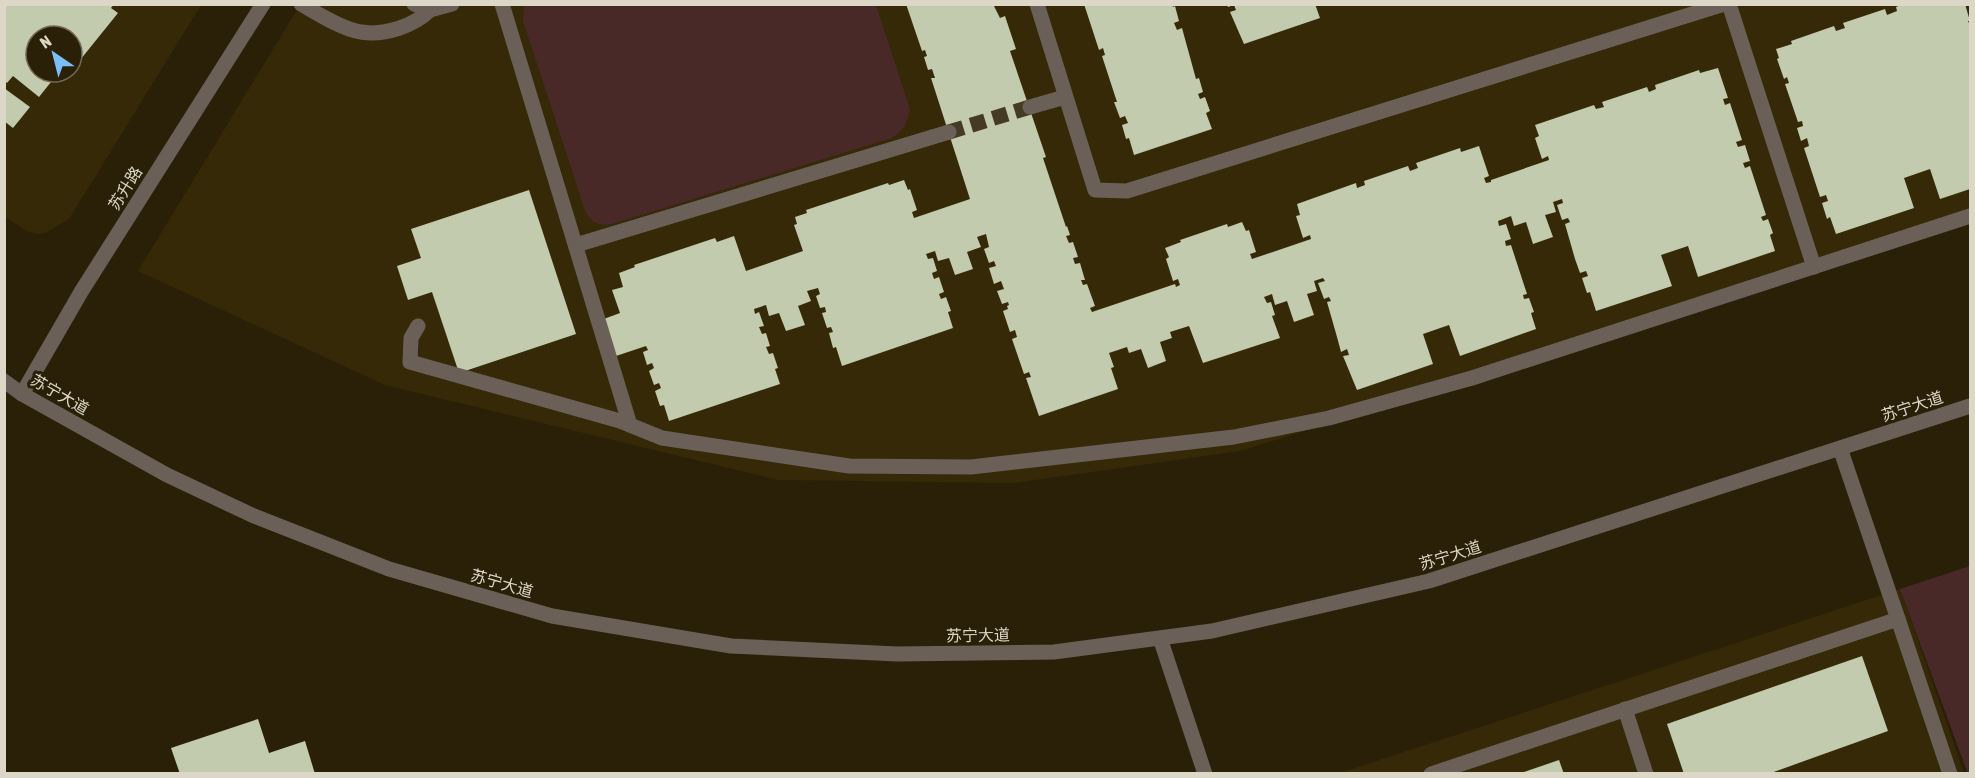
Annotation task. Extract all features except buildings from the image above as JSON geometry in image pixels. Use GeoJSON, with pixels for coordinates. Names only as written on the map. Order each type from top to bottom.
{"type":"FeatureCollection","features":[{"type":"Feature","properties":{"kind":"street","name":"苏升路"},"geometry":{"type":"LineString","coordinates":[[22,394],[81,292],[263,4]]}},
{"type":"Feature","properties":{"kind":"street"},"geometry":{"type":"LineString","coordinates":[[301,4],[329,20],[360,33],[390,31],[420,20],[430,10],[452,4]]}},
{"type":"Feature","properties":{"kind":"street"},"geometry":{"type":"LineString","coordinates":[[414,4],[430,10]]}},
{"type":"Feature","properties":{"kind":"street"},"geometry":{"type":"LineString","coordinates":[[502,4],[630,425]]}},
{"type":"Feature","properties":{"kind":"street"},"geometry":{"type":"LineString","coordinates":[[1037,4],[1095,190],[1127,191],[1727,4],[1814,267]]}},
{"type":"Feature","properties":{"kind":"street"},"geometry":{"type":"LineString","coordinates":[[1030,107],[1065,97]]}},
{"type":"Feature","properties":{"kind":"street"},"geometry":{"type":"LineString","coordinates":[[576,245],[949,132]]}},
{"type":"Feature","properties":{"kind":"street"},"geometry":{"type":"LineString","coordinates":[[418,326],[411,338],[410,362],[620,421],[662,438],[849,466],[970,466],[1234,437],[1329,418],[1472,378],[1971,216]]}},
{"type":"Feature","properties":{"kind":"street","name":"苏宁大道"},"geometry":{"type":"LineString","coordinates":[[4,381],[22,394],[167,475],[254,516],[389,569],[552,616],[730,646],[897,654],[1054,652],[1212,631],[1429,581],[1971,406]]}},
{"type":"Feature","properties":{"kind":"street"},"geometry":{"type":"LineString","coordinates":[[1840,448],[1950,774]]}},
{"type":"Feature","properties":{"kind":"street"},"geometry":{"type":"LineString","coordinates":[[1431,774],[1898,620]]}},
{"type":"Feature","properties":{"kind":"street"},"geometry":{"type":"LineString","coordinates":[[1160,638],[1205,774]]}},
{"type":"Feature","properties":{"kind":"street"},"geometry":{"type":"LineString","coordinates":[[1625,709],[1646,774]]}},
{"type":"Feature","properties":{"kind":"shaded area"},"geometry":{"type":"Polygon","coordinates":[[[4,5],[201,5],[69,219],[45,233],[27,231],[5,217],[4,5]]]}},
{"type":"Feature","properties":{"kind":"shaded area"},"geometry":{"type":"Polygon","coordinates":[[[300,5],[1970,5],[1970,223],[1240,451],[1014,483],[778,480],[385,385],[138,271],[300,5]]]}},
{"type":"Feature","properties":{"kind":"shaded area"},"geometry":{"type":"Polygon","coordinates":[[[524,5],[876,5],[910,109],[908,118],[905,126],[892,138],[612,224],[596,223],[583,207],[523,21],[524,5]]]}},
{"type":"Feature","properties":{"kind":"shaded area"},"geometry":{"type":"Polygon","coordinates":[[[1970,566],[1970,773],[1968,774],[1900,589],[1970,566]]]}},
{"type":"Feature","properties":{"kind":"shaded area"},"geometry":{"type":"Polygon","coordinates":[[[1900,589],[1964,773],[1337,774],[1900,589]]]}},
{"type":"Feature","properties":{"kind":"tunnel"},"geometry":{"type":"LineString","coordinates":[[949,132],[1030,107]]}}]}
